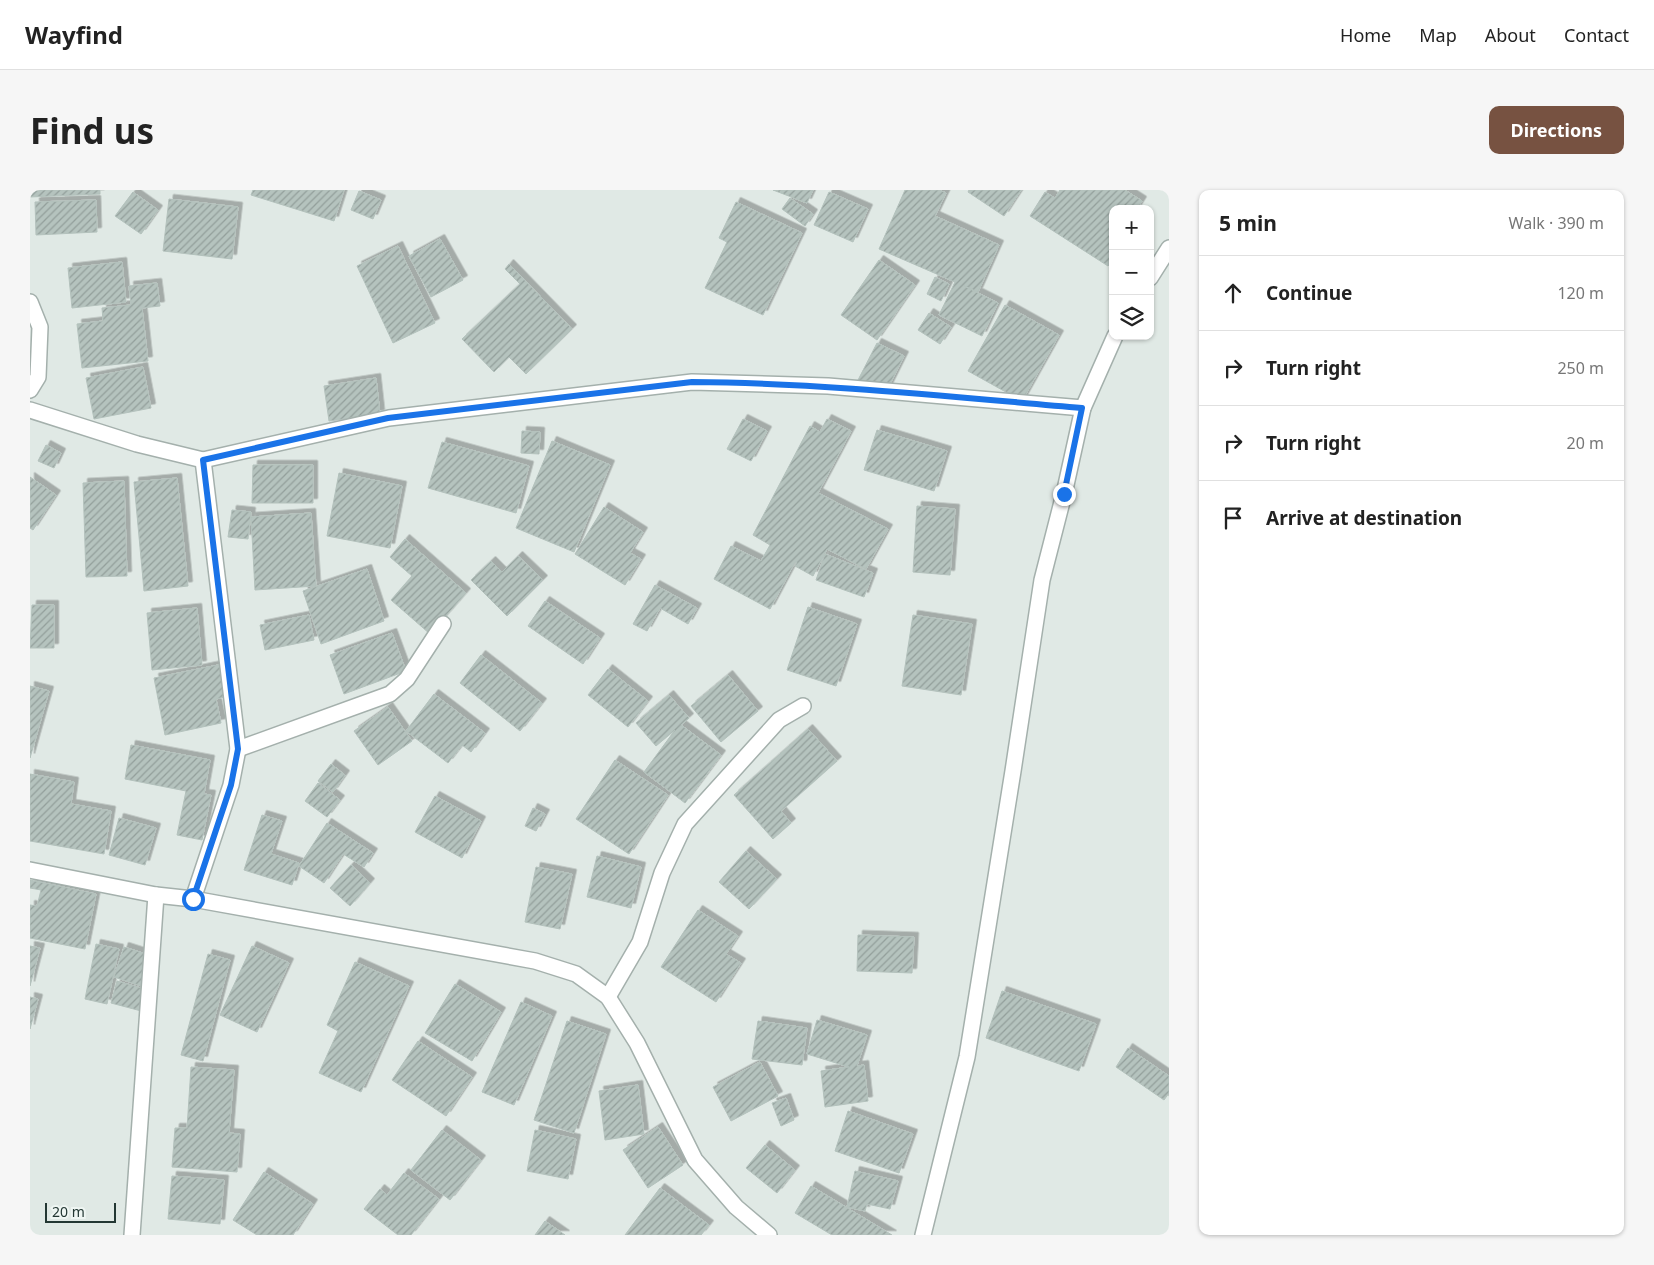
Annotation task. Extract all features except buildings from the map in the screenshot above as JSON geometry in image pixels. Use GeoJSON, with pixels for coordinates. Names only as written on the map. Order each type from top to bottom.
{"type":"FeatureCollection","features":[{"type":"Feature","properties":{"kind":"street"},"geometry":{"type":"LineString","coordinates":[[1154,272],[1169,248]]}},
{"type":"Feature","properties":{"kind":"street"},"geometry":{"type":"LineString","coordinates":[[30,302],[40,327],[38,377],[30,390]]}},
{"type":"Feature","properties":{"kind":"street"},"geometry":{"type":"LineString","coordinates":[[923,1235],[967,1057],[1042,580],[1064,494],[1082,408],[1113,340]]}},
{"type":"Feature","properties":{"kind":"street"},"geometry":{"type":"LineString","coordinates":[[30,410],[137,444],[203,460],[388,418],[692,382],[828,386],[1082,408]]}},
{"type":"Feature","properties":{"kind":"street"},"geometry":{"type":"LineString","coordinates":[[193,899],[231,785],[238,749],[203,460]]}},
{"type":"Feature","properties":{"kind":"street"},"geometry":{"type":"LineString","coordinates":[[238,749],[390,694],[407,679],[443,624]]}},
{"type":"Feature","properties":{"kind":"street"},"geometry":{"type":"LineString","coordinates":[[608,997],[640,942],[662,873],[685,824],[779,720],[804,706]]}},
{"type":"Feature","properties":{"kind":"street"},"geometry":{"type":"LineString","coordinates":[[30,870],[156,894],[535,960],[576,974],[608,997],[637,1042],[695,1160],[736,1207],[769,1235]]}},
{"type":"Feature","properties":{"kind":"street"},"geometry":{"type":"LineString","coordinates":[[132,1235],[156,894]]}},
{"type":"Feature","properties":{"kind":"route"},"geometry":{"type":"LineString","coordinates":[[193,899],[231,785],[238,749],[203,460],[388,418],[692,382],[828,386],[1082,408],[1064,494]]}}]}
